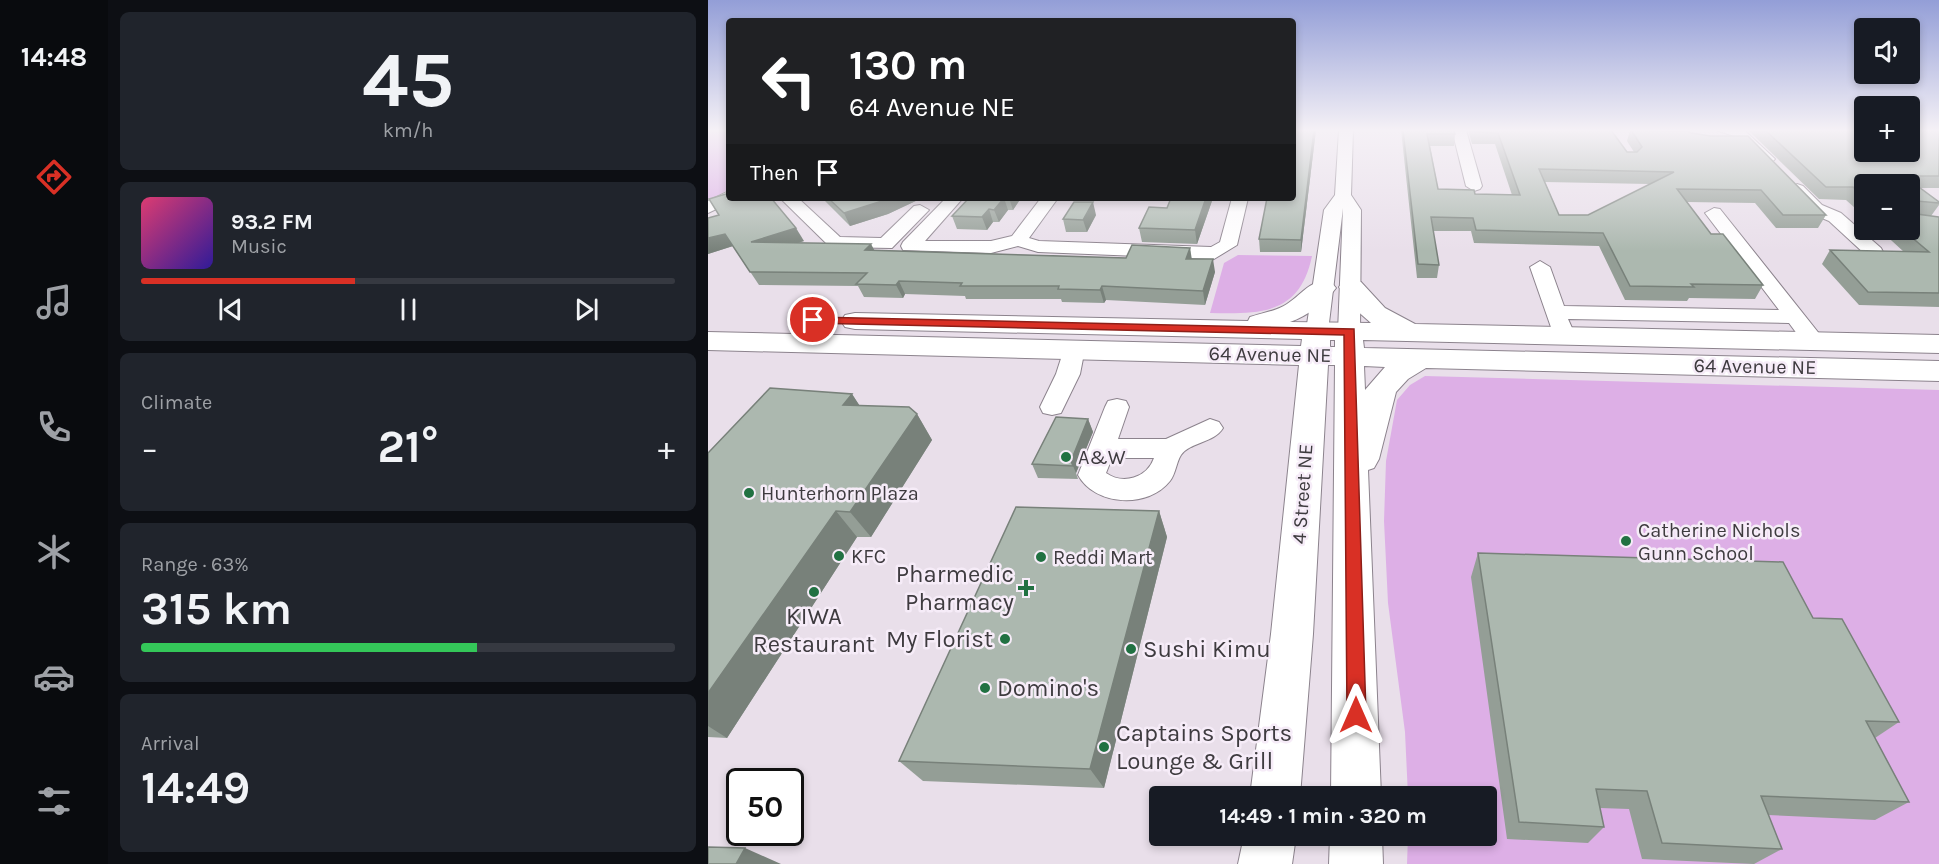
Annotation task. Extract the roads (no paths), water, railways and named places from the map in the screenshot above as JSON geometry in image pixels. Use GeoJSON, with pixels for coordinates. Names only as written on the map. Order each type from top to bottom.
{"type":"FeatureCollection","features":[{"type":"Feature","properties":{"kind":"main road"},"geometry":{"type":"LineString","coordinates":[[1351,501],[1381,389],[1417,345],[1365,306],[1352,287]]}},
{"type":"Feature","properties":{"kind":"main road"},"geometry":{"type":"LineString","coordinates":[[1307,423],[1288,380],[1237,340],[1295,311],[1323,288]]}},
{"type":"Feature","properties":{"kind":"main road","name":"64 Avenue NE"},"geometry":{"type":"LineString","coordinates":[[708,318],[1237,340],[1417,345],[1939,371]]}},
{"type":"Feature","properties":{"kind":"main road","name":"64 Avenue NE"},"geometry":{"type":"LineString","coordinates":[[1417,345],[1560,324],[1814,341],[1939,344]]}},
{"type":"Feature","properties":{"kind":"main road","name":"64 Avenue NE"},"geometry":{"type":"LineString","coordinates":[[708,341],[1074,348],[1237,340]]}},
{"type":"Feature","properties":{"kind":"main road","name":"4 Street NE"},"geometry":{"type":"LineString","coordinates":[[1276,786],[1292,634],[1307,423],[1316,342]]}},
{"type":"Feature","properties":{"kind":"main road","name":"4 Street NE"},"geometry":{"type":"LineString","coordinates":[[1349,344],[1357,695],[1356,786]]}},
{"type":"Feature","properties":{"kind":"main road"},"geometry":{"type":"LineString","coordinates":[[1265,864],[1268,846]]}},
{"type":"Feature","properties":{"kind":"main road"},"geometry":{"type":"LineString","coordinates":[[1356,846],[1356,864]]}},
{"type":"Feature","properties":{"kind":"street","name":"4 Street NE"},"geometry":{"type":"LineString","coordinates":[[1345,170],[1344,195],[1352,210],[1349,344]]}},
{"type":"Feature","properties":{"kind":"street"},"geometry":{"type":"LineString","coordinates":[[1470,170],[1474,186]]}},
{"type":"Feature","properties":{"kind":"street"},"geometry":{"type":"LineString","coordinates":[[1778,170],[1816,209],[1835,217],[1874,252]]}},
{"type":"Feature","properties":{"kind":"street","name":"4 Street NE"},"geometry":{"type":"LineString","coordinates":[[1316,342],[1333,210],[1344,195]]}},
{"type":"Feature","properties":{"kind":"street"},"geometry":{"type":"LineString","coordinates":[[708,208],[726,198]]}},
{"type":"Feature","properties":{"kind":"street"},"geometry":{"type":"LineString","coordinates":[[791,201],[835,243],[886,244],[920,210]]}},
{"type":"Feature","properties":{"kind":"street"},"geometry":{"type":"LineString","coordinates":[[952,201],[910,246],[991,247],[1018,240],[1038,246],[1214,253],[1228,246],[1239,201]]}},
{"type":"Feature","properties":{"kind":"street"},"geometry":{"type":"LineString","coordinates":[[1018,240],[1048,201]]}},
{"type":"Feature","properties":{"kind":"street"},"geometry":{"type":"LineString","coordinates":[[1714,213],[1814,341]]}},
{"type":"Feature","properties":{"kind":"street"},"geometry":{"type":"LineString","coordinates":[[1835,217],[1854,217]]}},
{"type":"Feature","properties":{"kind":"street"},"geometry":{"type":"LineString","coordinates":[[1539,267],[1560,324],[1796,317]]}},
{"type":"Feature","properties":{"kind":"street"},"geometry":{"type":"LineString","coordinates":[[1052,407],[1068,374],[1074,348]]}},
{"type":"Feature","properties":{"kind":"street"},"geometry":{"type":"LineString","coordinates":[[1117,407],[1092,475],[1098,484],[1114,489],[1139,488],[1160,474],[1170,449]]}},
{"type":"Feature","properties":{"kind":"street"},"geometry":{"type":"LineString","coordinates":[[1102,448],[1170,449],[1210,428]]}},
{"type":"Feature","properties":{"kind":"place","name":"A&W"},"geometry":{"type":"Point","coordinates":[1066,457]}},
{"type":"Feature","properties":{"kind":"place","name":"Hunterhorn Plaza"},"geometry":{"type":"Point","coordinates":[749,493]}},
{"type":"Feature","properties":{"kind":"place","name":"Catherine Nichols Gunn School"},"geometry":{"type":"Point","coordinates":[1626,541]}},
{"type":"Feature","properties":{"kind":"place","name":"KFC"},"geometry":{"type":"Point","coordinates":[839,556]}},
{"type":"Feature","properties":{"kind":"place","name":"Reddi Mart"},"geometry":{"type":"Point","coordinates":[1041,557]}},
{"type":"Feature","properties":{"kind":"place","name":"Pharmedic Pharmacy"},"geometry":{"type":"Point","coordinates":[1026,588]}},
{"type":"Feature","properties":{"kind":"place","name":"KIWA Restaurant"},"geometry":{"type":"Point","coordinates":[814,592]}},
{"type":"Feature","properties":{"kind":"place","name":"My Florist"},"geometry":{"type":"Point","coordinates":[1005,639]}},
{"type":"Feature","properties":{"kind":"place","name":"Sushi Kimu"},"geometry":{"type":"Point","coordinates":[1131,649]}},
{"type":"Feature","properties":{"kind":"place","name":"Domino's"},"geometry":{"type":"Point","coordinates":[985,688]}},
{"type":"Feature","properties":{"kind":"place","name":"Captains Sports Lounge & Grill"},"geometry":{"type":"Point","coordinates":[1104,747]}}]}
